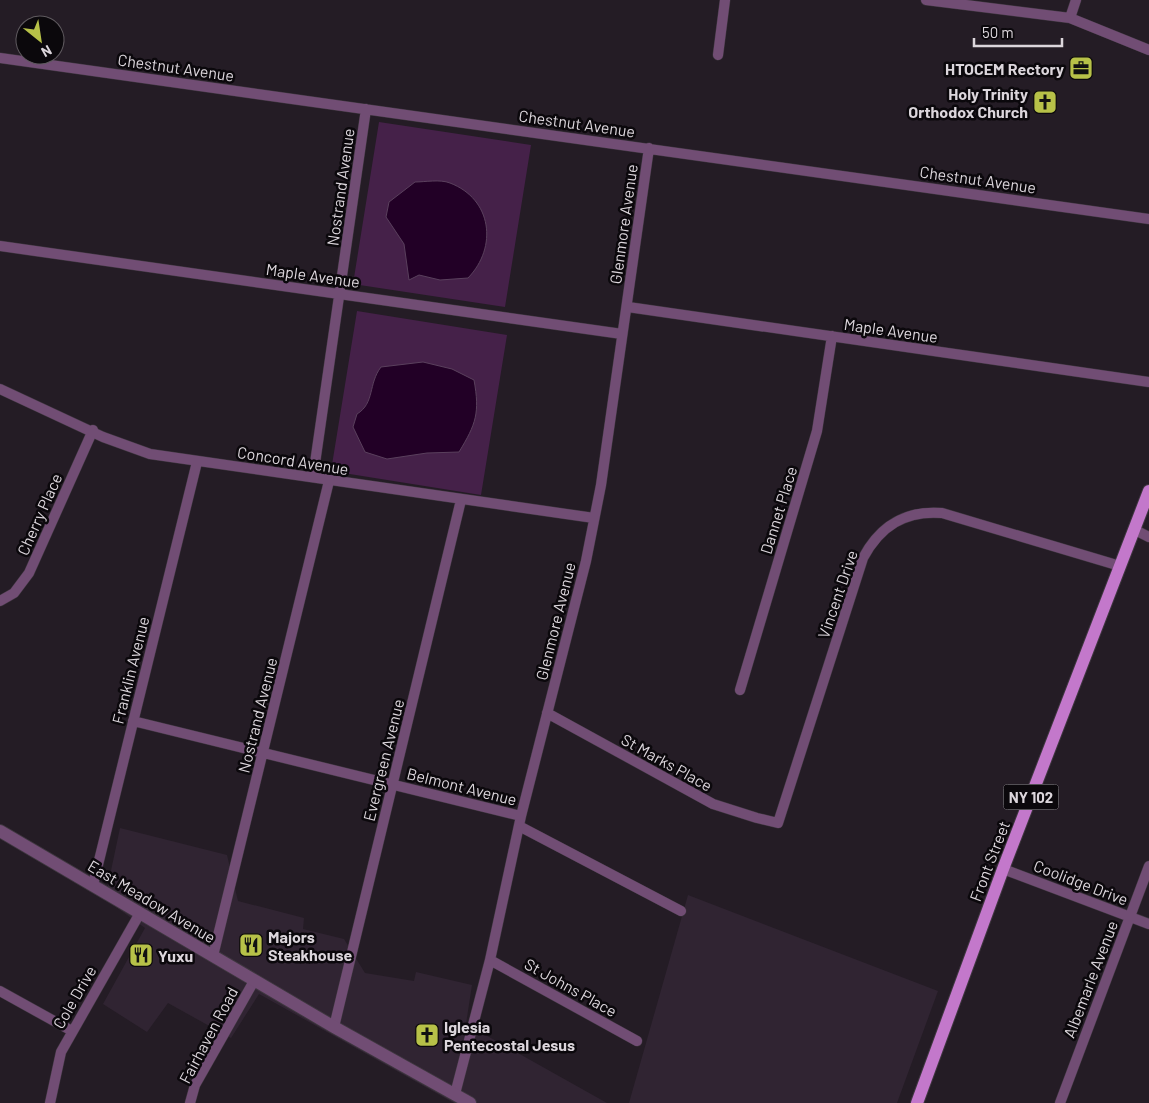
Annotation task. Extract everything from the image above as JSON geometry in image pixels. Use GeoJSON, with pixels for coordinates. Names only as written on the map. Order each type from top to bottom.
{"type":"FeatureCollection","features":[{"type":"Feature","properties":{"kind":"main road","name":"Front Street"},"geometry":{"type":"LineString","coordinates":[[917,1103],[1003,869],[1149,492]]}},
{"type":"Feature","properties":{"kind":"street"},"geometry":{"type":"LineString","coordinates":[[718,55],[725,0]]}},
{"type":"Feature","properties":{"kind":"street"},"geometry":{"type":"LineString","coordinates":[[926,0],[1070,18],[1149,50]]}},
{"type":"Feature","properties":{"kind":"street"},"geometry":{"type":"LineString","coordinates":[[1070,18],[1076,0]]}},
{"type":"Feature","properties":{"kind":"street","name":"Chestnut Avenue"},"geometry":{"type":"LineString","coordinates":[[0,58],[1149,219]]}},
{"type":"Feature","properties":{"kind":"street","name":"Nostrand Avenue"},"geometry":{"type":"LineString","coordinates":[[313,477],[366,109]]}},
{"type":"Feature","properties":{"kind":"street","name":"Glenmore Avenue"},"geometry":{"type":"LineString","coordinates":[[455,1094],[490,960],[520,821],[586,561],[601,485],[649,148]]}},
{"type":"Feature","properties":{"kind":"street","name":"Maple Avenue"},"geometry":{"type":"LineString","coordinates":[[0,246],[622,334]]}},
{"type":"Feature","properties":{"kind":"street","name":"Maple Avenue"},"geometry":{"type":"LineString","coordinates":[[628,306],[1149,382]]}},
{"type":"Feature","properties":{"kind":"street","name":"Dannet Place"},"geometry":{"type":"LineString","coordinates":[[740,690],[817,431],[832,336]]}},
{"type":"Feature","properties":{"kind":"street","name":"Concord Avenue"},"geometry":{"type":"LineString","coordinates":[[0,389],[93,430],[103,437],[150,454],[594,518]]}},
{"type":"Feature","properties":{"kind":"street","name":"Cherry Place"},"geometry":{"type":"LineString","coordinates":[[0,601],[14,593],[29,573],[93,430]]}},
{"type":"Feature","properties":{"kind":"street","name":"Franklin Avenue"},"geometry":{"type":"LineString","coordinates":[[93,885],[197,462]]}},
{"type":"Feature","properties":{"kind":"street","name":"Nostrand Avenue"},"geometry":{"type":"LineString","coordinates":[[213,956],[329,481]]}},
{"type":"Feature","properties":{"kind":"street","name":"Evergreen Avenue"},"geometry":{"type":"LineString","coordinates":[[334,1027],[461,500]]}},
{"type":"Feature","properties":{"kind":"street","name":"Vincent Drive"},"geometry":{"type":"LineString","coordinates":[[778,823],[863,558],[871,542],[887,526],[912,514],[942,514],[1120,566]]}},
{"type":"Feature","properties":{"kind":"street"},"geometry":{"type":"LineString","coordinates":[[1135,530],[1149,537]]}},
{"type":"Feature","properties":{"kind":"street","name":"St Marks Place"},"geometry":{"type":"LineString","coordinates":[[547,713],[713,804],[778,823]]}},
{"type":"Feature","properties":{"kind":"street","name":"Belmont Avenue"},"geometry":{"type":"LineString","coordinates":[[133,721],[393,784],[520,821],[681,912]]}},
{"type":"Feature","properties":{"kind":"street","name":"East Meadow Avenue"},"geometry":{"type":"LineString","coordinates":[[0,830],[254,981],[470,1103]]}},
{"type":"Feature","properties":{"kind":"street","name":"Albemarle Avenue"},"geometry":{"type":"LineString","coordinates":[[1060,1103],[1149,866]]}},
{"type":"Feature","properties":{"kind":"street","name":"Coolidge Drive"},"geometry":{"type":"LineString","coordinates":[[1003,869],[1149,924]]}},
{"type":"Feature","properties":{"kind":"street","name":"Cole Drive"},"geometry":{"type":"LineString","coordinates":[[50,1103],[61,1052],[140,913]]}},
{"type":"Feature","properties":{"kind":"street","name":"St Johns Place"},"geometry":{"type":"LineString","coordinates":[[490,960],[637,1041]]}},
{"type":"Feature","properties":{"kind":"street","name":"Fairhaven Road"},"geometry":{"type":"LineString","coordinates":[[190,1103],[196,1085],[254,981]]}},
{"type":"Feature","properties":{"kind":"street"},"geometry":{"type":"LineString","coordinates":[[0,991],[72,1031]]}},
{"type":"Feature","properties":{"kind":"shaded area"},"geometry":{"type":"Polygon","coordinates":[[[379,122],[531,145],[505,307],[353,284],[379,122]]]}},
{"type":"Feature","properties":{"kind":"shaded area"},"geometry":{"type":"Polygon","coordinates":[[[437,181],[450,183],[464,190],[475,200],[482,212],[486,225],[487,239],[478,266],[468,278],[440,280],[419,275],[409,280],[404,244],[386,217],[389,202],[415,182],[437,181]]]}},
{"type":"Feature","properties":{"kind":"shaded area"},"geometry":{"type":"Polygon","coordinates":[[[357,311],[507,335],[481,495],[331,471],[357,311]]]}},
{"type":"Feature","properties":{"kind":"shaded area"},"geometry":{"type":"Polygon","coordinates":[[[423,362],[452,369],[474,380],[477,401],[475,418],[473,426],[459,452],[427,453],[387,459],[365,452],[353,427],[357,414],[367,404],[377,373],[381,367],[423,362]]]}},
{"type":"Feature","properties":{"kind":"shaded area"},"geometry":{"type":"Polygon","coordinates":[[[120,828],[227,855],[238,901],[304,918],[303,929],[344,939],[365,973],[414,981],[416,972],[472,985],[466,1024],[607,1103],[454,1103],[259,994],[231,1038],[168,1003],[147,1032],[103,1004],[145,928],[105,899],[120,828]]]}},
{"type":"Feature","properties":{"kind":"shaded area"},"geometry":{"type":"Polygon","coordinates":[[[688,895],[938,991],[897,1103],[629,1103],[688,895]]]}},
{"type":"Feature","properties":{"kind":"place","name":"HTOCEM Rectory"},"geometry":{"type":"Point","coordinates":[1081,68]}},
{"type":"Feature","properties":{"kind":"place","name":"Holy Trinity Orthodox Church"},"geometry":{"type":"Point","coordinates":[1045,102]}},
{"type":"Feature","properties":{"kind":"place","name":"Majors Steakhouse"},"geometry":{"type":"Point","coordinates":[251,945]}},
{"type":"Feature","properties":{"kind":"place","name":"Yuxu"},"geometry":{"type":"Point","coordinates":[141,955]}},
{"type":"Feature","properties":{"kind":"place","name":"Iglesia Pentecostal Jesus"},"geometry":{"type":"Point","coordinates":[427,1035]}}]}
